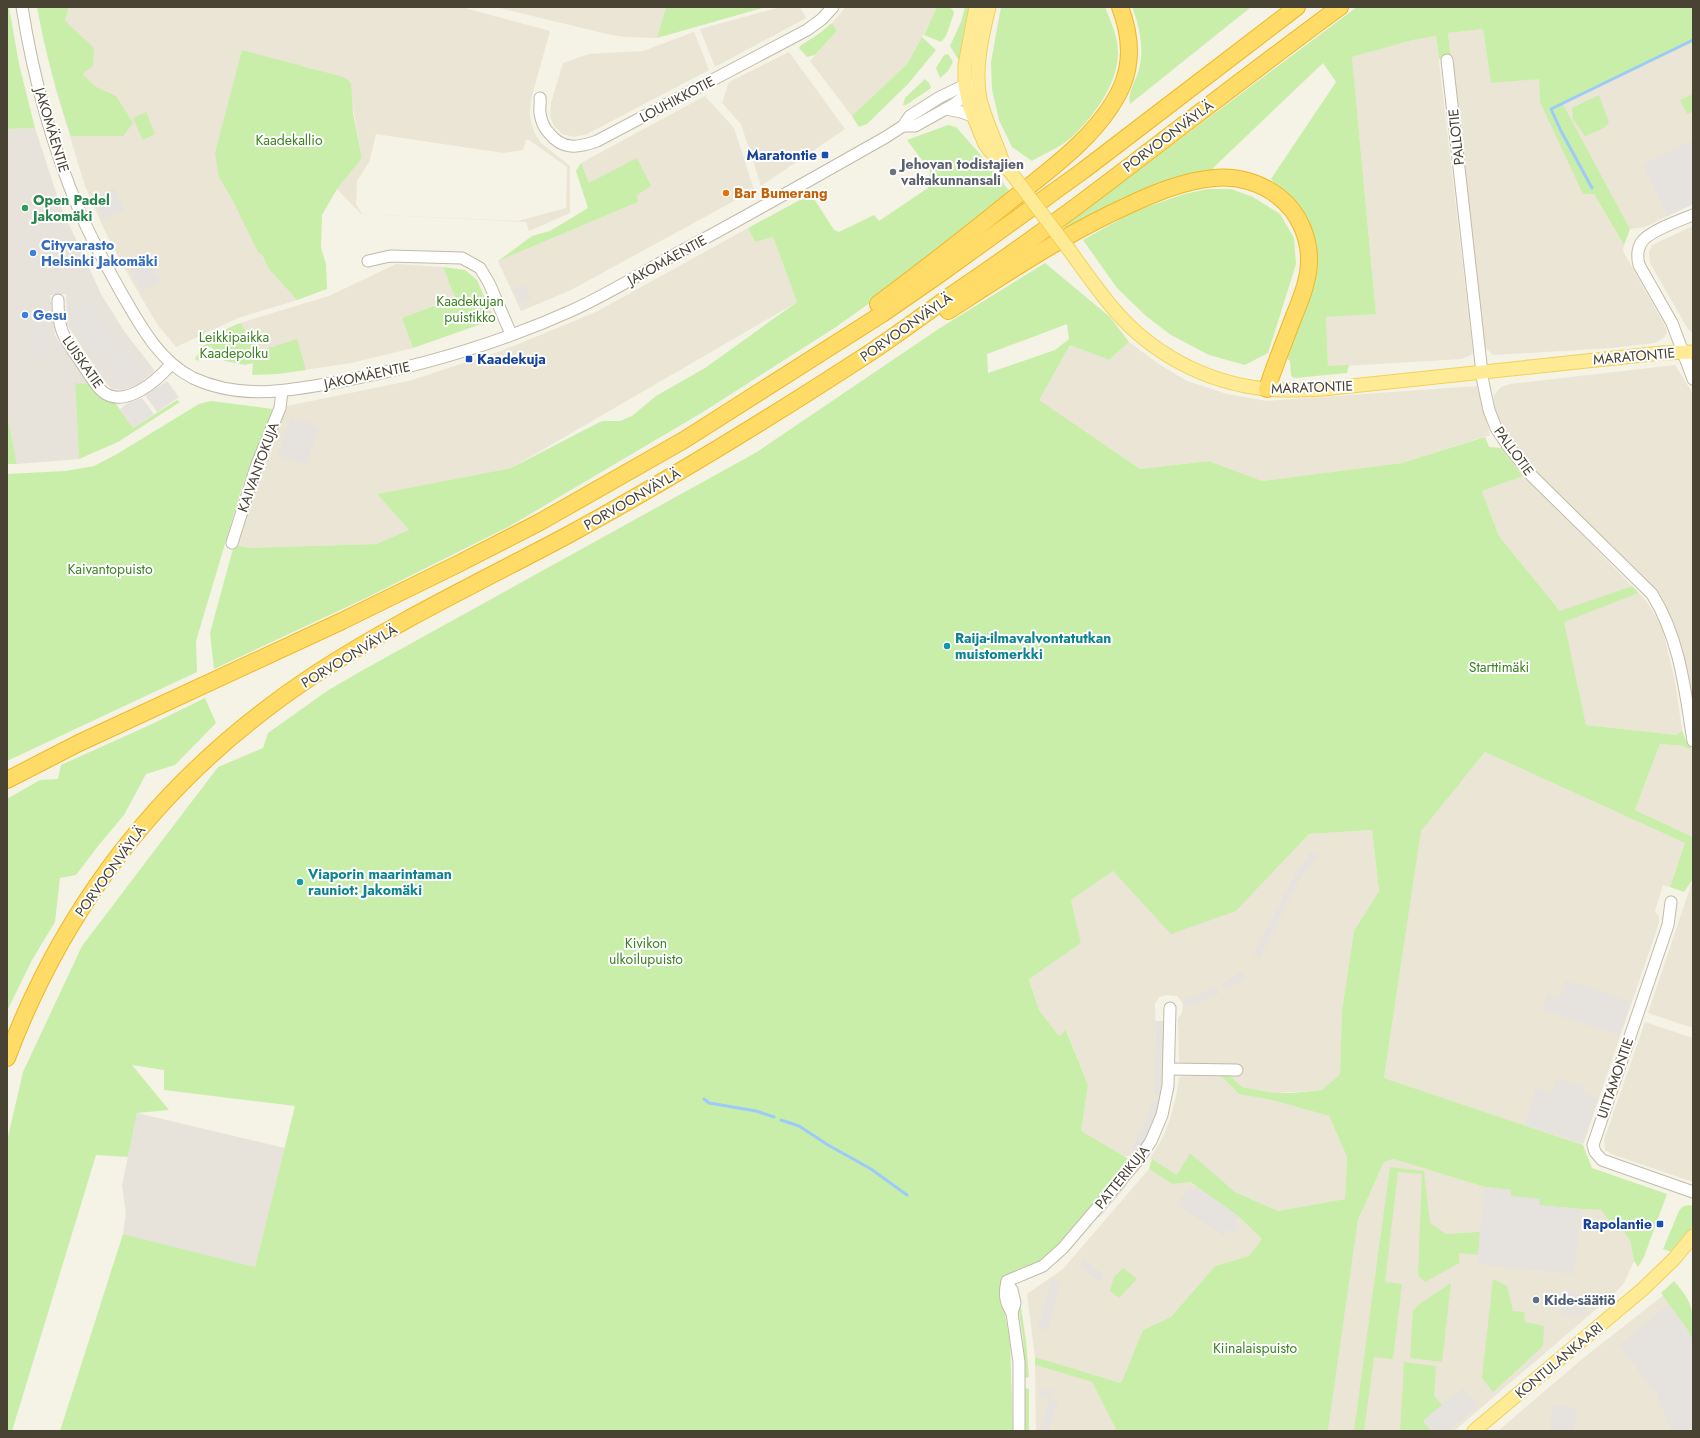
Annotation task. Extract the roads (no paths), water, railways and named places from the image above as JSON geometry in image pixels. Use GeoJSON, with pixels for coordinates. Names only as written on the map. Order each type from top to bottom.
{"type":"FeatureCollection","features":[{"type":"Feature","properties":{"kind":"highway"},"geometry":{"type":"LineString","coordinates":[[824,351],[876,305],[940,258],[1037,180],[1091,132],[1104,116],[1116,97],[1126,74],[1130,48],[1128,33],[1120,7]]}},
{"type":"Feature","properties":{"kind":"highway","name":"PORVOONVÄYLÄ"},"geometry":{"type":"LineString","coordinates":[[13,777],[79,743],[342,621],[533,526],[684,440],[882,314],[1023,215],[1297,7]]}},
{"type":"Feature","properties":{"kind":"highway","name":"PORVOONVÄYLÄ"},"geometry":{"type":"LineString","coordinates":[[7,1058],[31,1000],[51,958],[98,883],[121,851],[162,803],[234,734],[314,675],[366,643],[570,534],[646,491],[869,354],[1074,208],[1340,7]]}},
{"type":"Feature","properties":{"kind":"highway"},"geometry":{"type":"LineString","coordinates":[[869,354],[944,313],[1048,248],[1116,211],[1154,194],[1186,183],[1214,178],[1232,178],[1266,187],[1284,200],[1298,220],[1307,242],[1309,263],[1305,285],[1267,389]]}},
{"type":"Feature","properties":{"kind":"main road","name":"MARATONTIE"},"geometry":{"type":"LineString","coordinates":[[976,7],[965,65],[966,90],[972,116],[985,144],[990,152],[1002,162],[1012,174],[1112,307],[1132,328],[1151,344],[1195,371],[1225,381],[1267,389],[1323,389],[1662,353],[1688,352]]}},
{"type":"Feature","properties":{"kind":"main road","name":"MARATONTIE"},"geometry":{"type":"LineString","coordinates":[[989,7],[979,57],[979,86],[984,113],[1002,162]]}},
{"type":"Feature","properties":{"kind":"main road","name":"KONTULANKAARI"},"geometry":{"type":"LineString","coordinates":[[1474,1431],[1643,1289],[1674,1259],[1693,1236]]}},
{"type":"Feature","properties":{"kind":"street","name":"JAKOMÄENTIE"},"geometry":{"type":"LineString","coordinates":[[22,7],[27,36],[45,112],[58,155],[80,213],[108,269],[148,337],[171,364],[192,377],[219,387],[234,390],[260,392],[282,391],[358,378],[414,365],[450,356],[571,311],[600,297],[767,205],[903,126],[910,116],[940,97],[979,86]]}},
{"type":"Feature","properties":{"kind":"street","name":"LOUHIKKOTIE"},"geometry":{"type":"LineString","coordinates":[[540,98],[540,113],[542,120],[547,132],[552,138],[561,145],[585,146],[807,30],[822,19],[833,7]]}},
{"type":"Feature","properties":{"kind":"street","name":"PALLOTIE"},"geometry":{"type":"LineString","coordinates":[[1447,60],[1482,372],[1489,410],[1496,428],[1532,476],[1652,594],[1663,612],[1675,643],[1680,662],[1693,741]]}},
{"type":"Feature","properties":{"kind":"street","name":"JAKOMÄENTIE"},"geometry":{"type":"LineString","coordinates":[[903,126],[915,126],[946,109],[966,90]]}},
{"type":"Feature","properties":{"kind":"street"},"geometry":{"type":"LineString","coordinates":[[946,109],[972,116]]}},
{"type":"Feature","properties":{"kind":"street"},"geometry":{"type":"LineString","coordinates":[[1693,215],[1651,234],[1643,240],[1638,248],[1637,256],[1639,264],[1688,352],[1693,378]]}},
{"type":"Feature","properties":{"kind":"street"},"geometry":{"type":"LineString","coordinates":[[368,261],[390,256],[462,258],[480,268],[489,283],[511,334]]}},
{"type":"Feature","properties":{"kind":"street","name":"LUISKATIE"},"geometry":{"type":"LineString","coordinates":[[58,300],[58,317],[62,333],[93,379],[104,392],[123,397],[131,394],[156,379],[171,364]]}},
{"type":"Feature","properties":{"kind":"street","name":"KAIVANTOKUJA"},"geometry":{"type":"LineString","coordinates":[[232,543],[257,464],[280,408],[282,391]]}},
{"type":"Feature","properties":{"kind":"street","name":"UITTAMONTIE"},"geometry":{"type":"LineString","coordinates":[[1671,902],[1668,925],[1593,1145],[1595,1152],[1602,1160],[1693,1192]]}},
{"type":"Feature","properties":{"kind":"street","name":"PATTERIKUJA"},"geometry":{"type":"LineString","coordinates":[[1019,1431],[1019,1362],[1012,1313],[1015,1303],[1012,1290],[1007,1282],[1036,1270],[1055,1256],[1151,1142],[1162,1115],[1168,1091],[1170,1069],[1170,1008]]}},
{"type":"Feature","properties":{"kind":"street"},"geometry":{"type":"LineString","coordinates":[[1170,1069],[1237,1070]]}},
{"type":"Feature","properties":{"kind":"waterway"},"geometry":{"type":"LineString","coordinates":[[1592,188],[1561,131],[1551,109],[1693,40]]}},
{"type":"Feature","properties":{"kind":"waterway"},"geometry":{"type":"LineString","coordinates":[[704,1099],[709,1103],[756,1111],[774,1117]]}},
{"type":"Feature","properties":{"kind":"waterway"},"geometry":{"type":"LineString","coordinates":[[781,1120],[799,1126],[828,1145],[871,1169],[907,1195]]}},
{"type":"Feature","properties":{"kind":"place","name":"Maratontie"},"geometry":{"type":"Point","coordinates":[825,155]}},
{"type":"Feature","properties":{"kind":"place","name":"Jehovan todistajien valtakunnansali"},"geometry":{"type":"Point","coordinates":[893,172]}},
{"type":"Feature","properties":{"kind":"place","name":"Bar Bumerang"},"geometry":{"type":"Point","coordinates":[726,193]}},
{"type":"Feature","properties":{"kind":"place","name":"Open Padel Jakomäki"},"geometry":{"type":"Point","coordinates":[25,208]}},
{"type":"Feature","properties":{"kind":"place","name":"Cityvarasto Helsinki Jakomäki"},"geometry":{"type":"Point","coordinates":[33,253]}},
{"type":"Feature","properties":{"kind":"place","name":"Gesu"},"geometry":{"type":"Point","coordinates":[25,315]}},
{"type":"Feature","properties":{"kind":"place","name":"Kaadekuja"},"geometry":{"type":"Point","coordinates":[469,359]}},
{"type":"Feature","properties":{"kind":"place","name":"Raija-ilmavalvontatutkan muistomerkki"},"geometry":{"type":"Point","coordinates":[947,646]}},
{"type":"Feature","properties":{"kind":"place","name":"Viaporin maarintaman rauniot: Jakomäki"},"geometry":{"type":"Point","coordinates":[300,882]}},
{"type":"Feature","properties":{"kind":"place","name":"Rapolantie"},"geometry":{"type":"Point","coordinates":[1660,1224]}},
{"type":"Feature","properties":{"kind":"place","name":"Kide-säätiö"},"geometry":{"type":"Point","coordinates":[1536,1300]}},
{"type":"Feature","properties":{"kind":"park label","name":"Kaadekallio"},"geometry":{"type":"Point","coordinates":[289,140]}},
{"type":"Feature","properties":{"kind":"park label","name":"Kaadekujan puistikko"},"geometry":{"type":"Point","coordinates":[470,310]}},
{"type":"Feature","properties":{"kind":"park label","name":"Leikkipaikka Kaadepolku"},"geometry":{"type":"Point","coordinates":[234,346]}},
{"type":"Feature","properties":{"kind":"park label","name":"Kaivantopuisto"},"geometry":{"type":"Point","coordinates":[110,569]}},
{"type":"Feature","properties":{"kind":"park label","name":"Starttimäki"},"geometry":{"type":"Point","coordinates":[1499,667]}},
{"type":"Feature","properties":{"kind":"park label","name":"Kivikon ulkoilupuisto"},"geometry":{"type":"Point","coordinates":[646,952]}},
{"type":"Feature","properties":{"kind":"park label","name":"Kiinalaispuisto"},"geometry":{"type":"Point","coordinates":[1255,1348]}}]}
